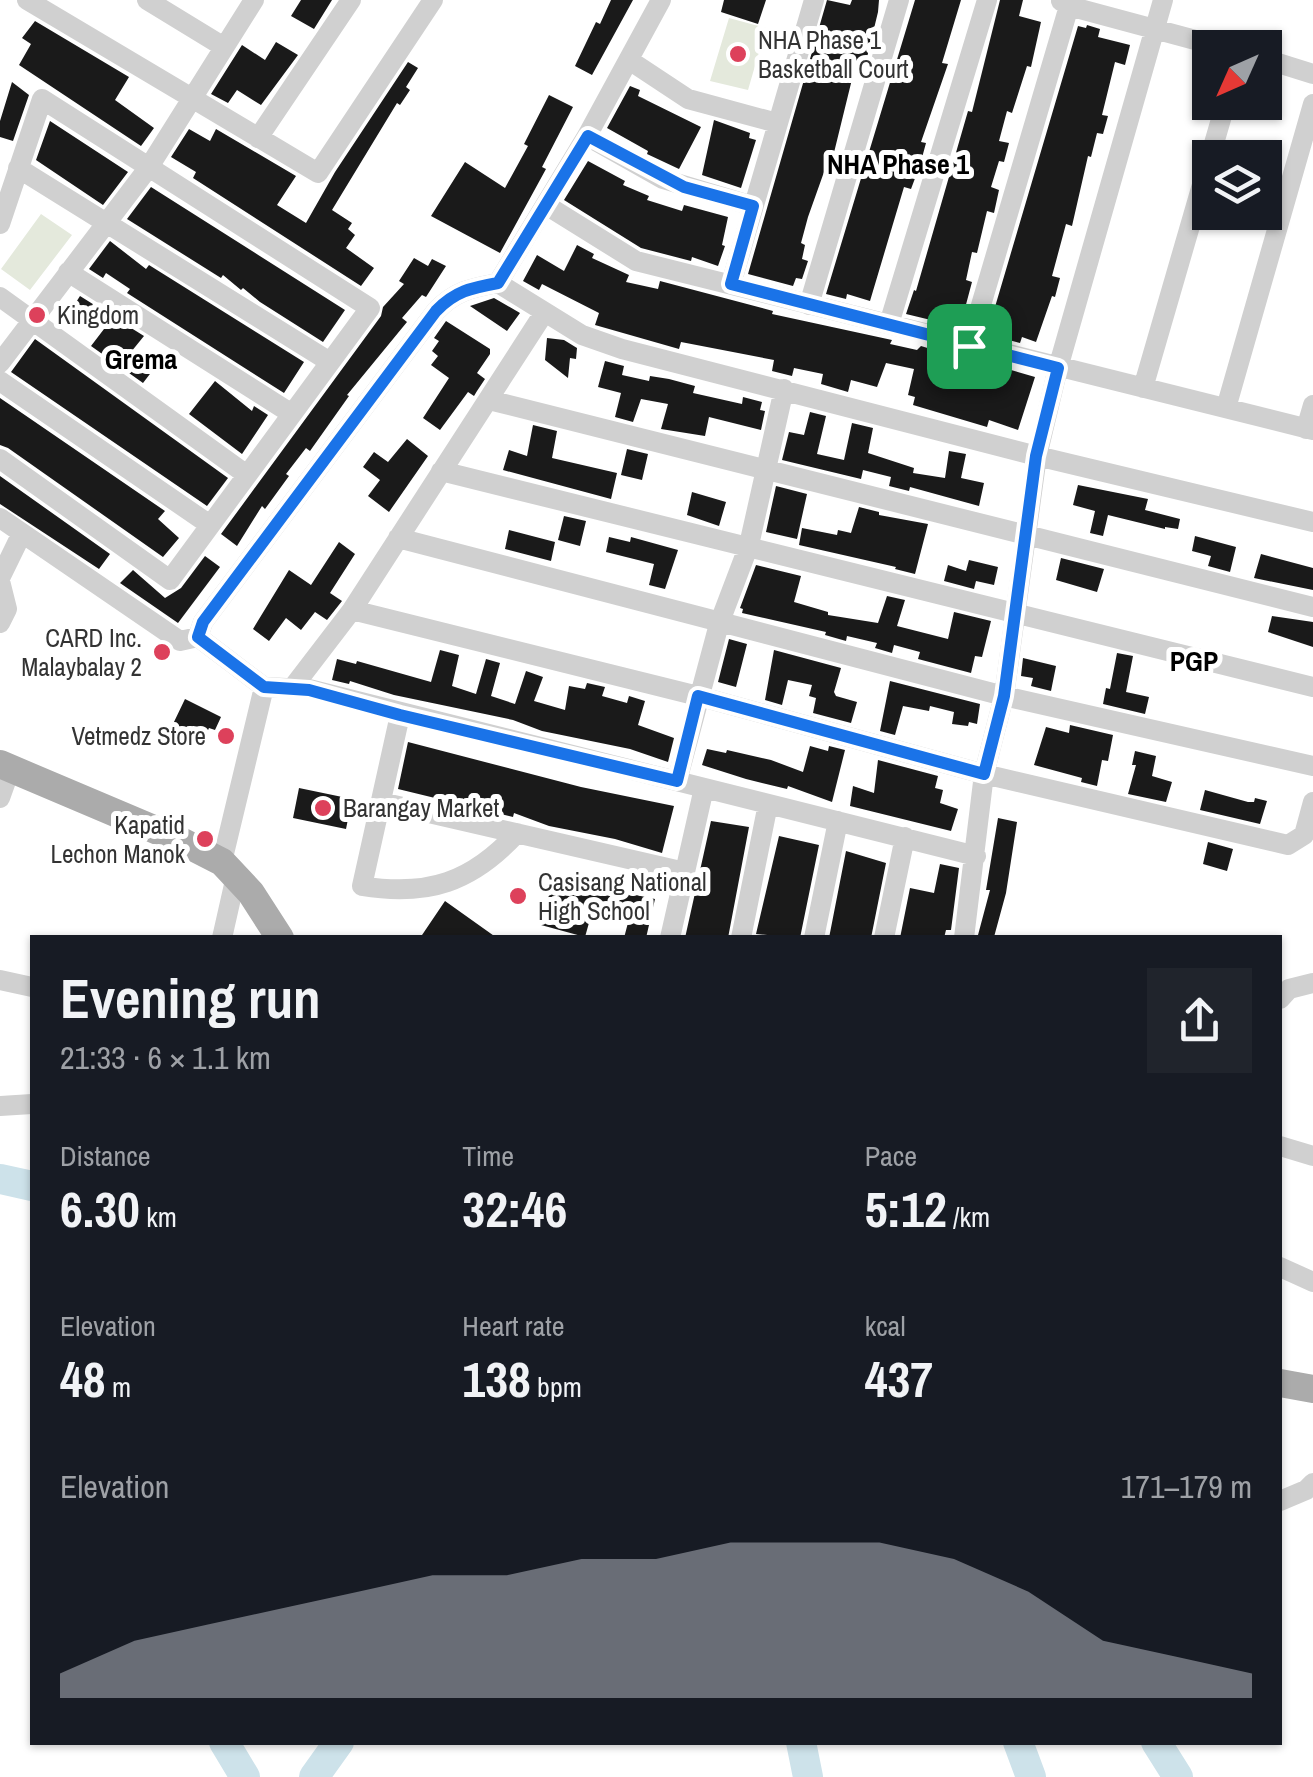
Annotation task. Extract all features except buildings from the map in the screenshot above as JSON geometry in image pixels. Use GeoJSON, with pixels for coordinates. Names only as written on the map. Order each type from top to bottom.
{"type":"FeatureCollection","features":[{"type":"Feature","properties":{"kind":"main road"},"geometry":{"type":"LineString","coordinates":[[5,767],[177,839],[229,869],[278,935]]}},
{"type":"Feature","properties":{"kind":"main road"},"geometry":{"type":"LineString","coordinates":[[1282,1383],[1313,1390]]}},
{"type":"Feature","properties":{"kind":"street"},"geometry":{"type":"LineString","coordinates":[[27,0],[318,173],[432,0]]}},
{"type":"Feature","properties":{"kind":"street"},"geometry":{"type":"LineString","coordinates":[[147,0],[224,47]]}},
{"type":"Feature","properties":{"kind":"street"},"geometry":{"type":"LineString","coordinates":[[0,362],[148,167],[254,0]]}},
{"type":"Feature","properties":{"kind":"street"},"geometry":{"type":"LineString","coordinates":[[258,138],[351,0]]}},
{"type":"Feature","properties":{"kind":"street"},"geometry":{"type":"LineString","coordinates":[[498,283],[588,136],[661,0]]}},
{"type":"Feature","properties":{"kind":"street"},"geometry":{"type":"LineString","coordinates":[[731,284],[814,0]]}},
{"type":"Feature","properties":{"kind":"street"},"geometry":{"type":"LineString","coordinates":[[809,305],[900,0]]}},
{"type":"Feature","properties":{"kind":"street"},"geometry":{"type":"LineString","coordinates":[[888,324],[987,0]]}},
{"type":"Feature","properties":{"kind":"street"},"geometry":{"type":"LineString","coordinates":[[964,935],[984,774],[1004,696],[1036,456],[1163,0]]}},
{"type":"Feature","properties":{"kind":"street"},"geometry":{"type":"LineString","coordinates":[[969,346],[1064,3],[1192,38]]}},
{"type":"Feature","properties":{"kind":"street"},"geometry":{"type":"LineString","coordinates":[[628,60],[688,98],[777,123]]}},
{"type":"Feature","properties":{"kind":"street"},"geometry":{"type":"LineString","coordinates":[[1282,65],[1313,74]]}},
{"type":"Feature","properties":{"kind":"street"},"geometry":{"type":"LineString","coordinates":[[0,224],[42,99],[370,308],[170,580],[0,459]]}},
{"type":"Feature","properties":{"kind":"street"},"geometry":{"type":"LineString","coordinates":[[1226,408],[1313,104]]}},
{"type":"Feature","properties":{"kind":"street"},"geometry":{"type":"LineString","coordinates":[[1143,388],[1221,120]]}},
{"type":"Feature","properties":{"kind":"street"},"geometry":{"type":"LineString","coordinates":[[588,136],[674,183],[753,206]]}},
{"type":"Feature","properties":{"kind":"street"},"geometry":{"type":"LineString","coordinates":[[18,168],[330,362]]}},
{"type":"Feature","properties":{"kind":"street"},"geometry":{"type":"LineString","coordinates":[[546,205],[636,261],[1310,429],[1313,405]]}},
{"type":"Feature","properties":{"kind":"street"},"geometry":{"type":"LineString","coordinates":[[68,272],[292,414]]}},
{"type":"Feature","properties":{"kind":"street"},"geometry":{"type":"LineString","coordinates":[[198,637],[203,622],[436,311],[451,295],[466,288],[498,283],[544,314],[622,350],[1313,522]]}},
{"type":"Feature","properties":{"kind":"street"},"geometry":{"type":"LineString","coordinates":[[0,296],[247,476]]}},
{"type":"Feature","properties":{"kind":"street"},"geometry":{"type":"LineString","coordinates":[[293,687],[352,610],[544,314]]}},
{"type":"Feature","properties":{"kind":"street"},"geometry":{"type":"LineString","coordinates":[[0,380],[210,525]]}},
{"type":"Feature","properties":{"kind":"street"},"geometry":{"type":"LineString","coordinates":[[677,781],[719,624],[749,545],[784,389]]}},
{"type":"Feature","properties":{"kind":"street"},"geometry":{"type":"LineString","coordinates":[[489,400],[1313,607]]}},
{"type":"Feature","properties":{"kind":"street"},"geometry":{"type":"LineString","coordinates":[[442,471],[749,545],[1014,616],[1313,687]]}},
{"type":"Feature","properties":{"kind":"street"},"geometry":{"type":"LineString","coordinates":[[0,518],[180,641],[198,637],[264,687],[293,687],[976,856]]}},
{"type":"Feature","properties":{"kind":"street"},"geometry":{"type":"LineString","coordinates":[[0,623],[7,609],[0,580],[22,533]]}},
{"type":"Feature","properties":{"kind":"street"},"geometry":{"type":"LineString","coordinates":[[398,538],[1004,696],[1313,766]]}},
{"type":"Feature","properties":{"kind":"street"},"geometry":{"type":"LineString","coordinates":[[352,610],[698,696],[984,774],[1288,845],[1304,835],[1313,802]]}},
{"type":"Feature","properties":{"kind":"street"},"geometry":{"type":"LineString","coordinates":[[222,935],[229,869],[264,687]]}},
{"type":"Feature","properties":{"kind":"street"},"geometry":{"type":"LineString","coordinates":[[400,715],[362,886],[395,892],[451,882],[498,853],[516,833]]}},
{"type":"Feature","properties":{"kind":"street"},"geometry":{"type":"LineString","coordinates":[[0,798],[5,767]]}},
{"type":"Feature","properties":{"kind":"street"},"geometry":{"type":"LineString","coordinates":[[671,935],[704,788]]}},
{"type":"Feature","properties":{"kind":"street"},"geometry":{"type":"LineString","coordinates":[[381,802],[685,872]]}},
{"type":"Feature","properties":{"kind":"street"},"geometry":{"type":"LineString","coordinates":[[742,935],[768,804]]}},
{"type":"Feature","properties":{"kind":"street"},"geometry":{"type":"LineString","coordinates":[[815,935],[838,821]]}},
{"type":"Feature","properties":{"kind":"street"},"geometry":{"type":"LineString","coordinates":[[885,935],[905,838]]}},
{"type":"Feature","properties":{"kind":"street"},"geometry":{"type":"LineString","coordinates":[[0,980],[30,986]]}},
{"type":"Feature","properties":{"kind":"street"},"geometry":{"type":"LineString","coordinates":[[1282,997],[1289,989],[1313,983]]}},
{"type":"Feature","properties":{"kind":"street"},"geometry":{"type":"LineString","coordinates":[[0,1106],[30,1104]]}},
{"type":"Feature","properties":{"kind":"street"},"geometry":{"type":"LineString","coordinates":[[1282,1147],[1313,1156]]}},
{"type":"Feature","properties":{"kind":"street"},"geometry":{"type":"LineString","coordinates":[[1282,1272],[1313,1282]]}},
{"type":"Feature","properties":{"kind":"street"},"geometry":{"type":"LineString","coordinates":[[1282,1500],[1313,1483]]}},
{"type":"Feature","properties":{"kind":"shaded area","name":"NHA Phase 1 Basketball Court"},"geometry":{"type":"Polygon","coordinates":[[[729,18],[766,28],[748,90],[710,81],[729,18]]]}},
{"type":"Feature","properties":{"kind":"shaded area"},"geometry":{"type":"Polygon","coordinates":[[[41,214],[72,235],[30,290],[1,269],[41,214]]]}},
{"type":"Feature","properties":{"kind":"waterway"},"geometry":{"type":"LineString","coordinates":[[0,1179],[30,1186]]}},
{"type":"Feature","properties":{"kind":"waterway"},"geometry":{"type":"LineString","coordinates":[[226,1745],[245,1777]]}},
{"type":"Feature","properties":{"kind":"waterway"},"geometry":{"type":"LineString","coordinates":[[314,1777],[337,1745]]}},
{"type":"Feature","properties":{"kind":"waterway"},"geometry":{"type":"LineString","coordinates":[[802,1745],[808,1777]]}},
{"type":"Feature","properties":{"kind":"waterway"},"geometry":{"type":"LineString","coordinates":[[1019,1745],[1031,1777]]}},
{"type":"Feature","properties":{"kind":"waterway"},"geometry":{"type":"LineString","coordinates":[[1158,1745],[1178,1777]]}},
{"type":"Feature","properties":{"kind":"place","name":"NHA Phase 1 Basketball Court"},"geometry":{"type":"Point","coordinates":[738,54]}},
{"type":"Feature","properties":{"kind":"place","name":"Kingdom"},"geometry":{"type":"Point","coordinates":[37,315]}},
{"type":"Feature","properties":{"kind":"place","name":"CARD Inc. Malaybalay 2"},"geometry":{"type":"Point","coordinates":[162,652]}},
{"type":"Feature","properties":{"kind":"place","name":"Vetmedz Store"},"geometry":{"type":"Point","coordinates":[226,736]}},
{"type":"Feature","properties":{"kind":"place","name":"Barangay Market"},"geometry":{"type":"Point","coordinates":[323,808]}},
{"type":"Feature","properties":{"kind":"place","name":"Kapatid Lechon Manok"},"geometry":{"type":"Point","coordinates":[205,839]}},
{"type":"Feature","properties":{"kind":"place","name":"Casisang National High School"},"geometry":{"type":"Point","coordinates":[518,896]}},
{"type":"Feature","properties":{"kind":"district","name":"NHA Phase 1"},"geometry":{"type":"Point","coordinates":[898,164]}},
{"type":"Feature","properties":{"kind":"district","name":"Grema"},"geometry":{"type":"Point","coordinates":[141,359]}},
{"type":"Feature","properties":{"kind":"district","name":"PGP"},"geometry":{"type":"Point","coordinates":[1194,661]}},
{"type":"Feature","properties":{"kind":"route"},"geometry":{"type":"LineString","coordinates":[[588,136],[684,187],[753,206],[731,284],[969,346],[1058,368],[1036,456],[1004,696],[984,774],[698,696],[677,781],[309,690],[264,687],[198,637],[203,622],[436,311],[451,295],[466,288],[498,283],[588,136]]}}]}
